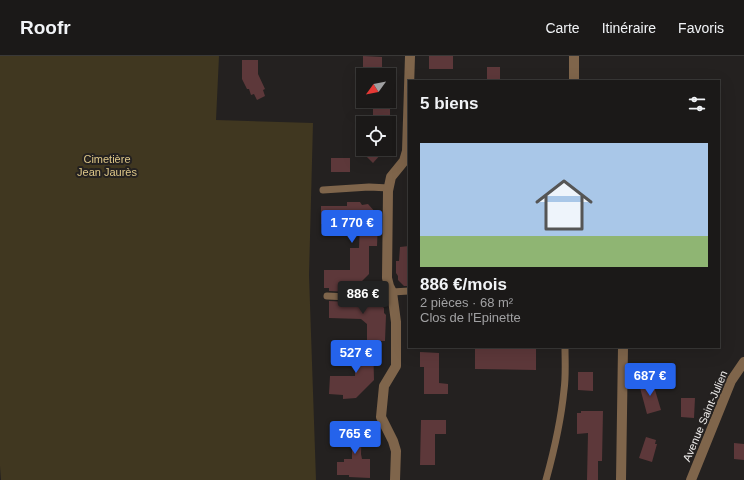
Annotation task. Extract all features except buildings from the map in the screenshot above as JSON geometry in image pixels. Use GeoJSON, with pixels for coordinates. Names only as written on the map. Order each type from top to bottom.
{"type":"FeatureCollection","features":[{"type":"Feature","properties":{"kind":"street"},"geometry":{"type":"LineString","coordinates":[[409,80],[410,56]]}},
{"type":"Feature","properties":{"kind":"street"},"geometry":{"type":"LineString","coordinates":[[574,56],[574,80]]}},
{"type":"Feature","properties":{"kind":"street"},"geometry":{"type":"LineString","coordinates":[[395,480],[396,451],[393,440],[381,417],[384,386],[396,366],[396,322],[391,289],[387,278],[389,188],[392,177],[406,163],[408,120]]}},
{"type":"Feature","properties":{"kind":"street"},"geometry":{"type":"LineString","coordinates":[[621,480],[623,348]]}},
{"type":"Feature","properties":{"kind":"street","name":"Avenue Saint-Julien"},"geometry":{"type":"LineString","coordinates":[[691,480],[731,381],[744,362]]}},
{"type":"Feature","properties":{"kind":"lane"},"geometry":{"type":"LineString","coordinates":[[324,190],[369,187],[389,188]]}},
{"type":"Feature","properties":{"kind":"lane"},"geometry":{"type":"LineString","coordinates":[[328,296],[349,296],[359,291],[391,289],[408,291]]}},
{"type":"Feature","properties":{"kind":"lane"},"geometry":{"type":"LineString","coordinates":[[546,480],[553,456],[561,417],[564,388],[565,348]]}},
{"type":"Feature","properties":{"kind":"green space","name":"Cimetière Jean Jaurès"},"geometry":{"type":"Polygon","coordinates":[[[0,56],[219,56],[216,120],[313,123],[309,275],[316,480],[1,480],[0,56]]]}}]}
